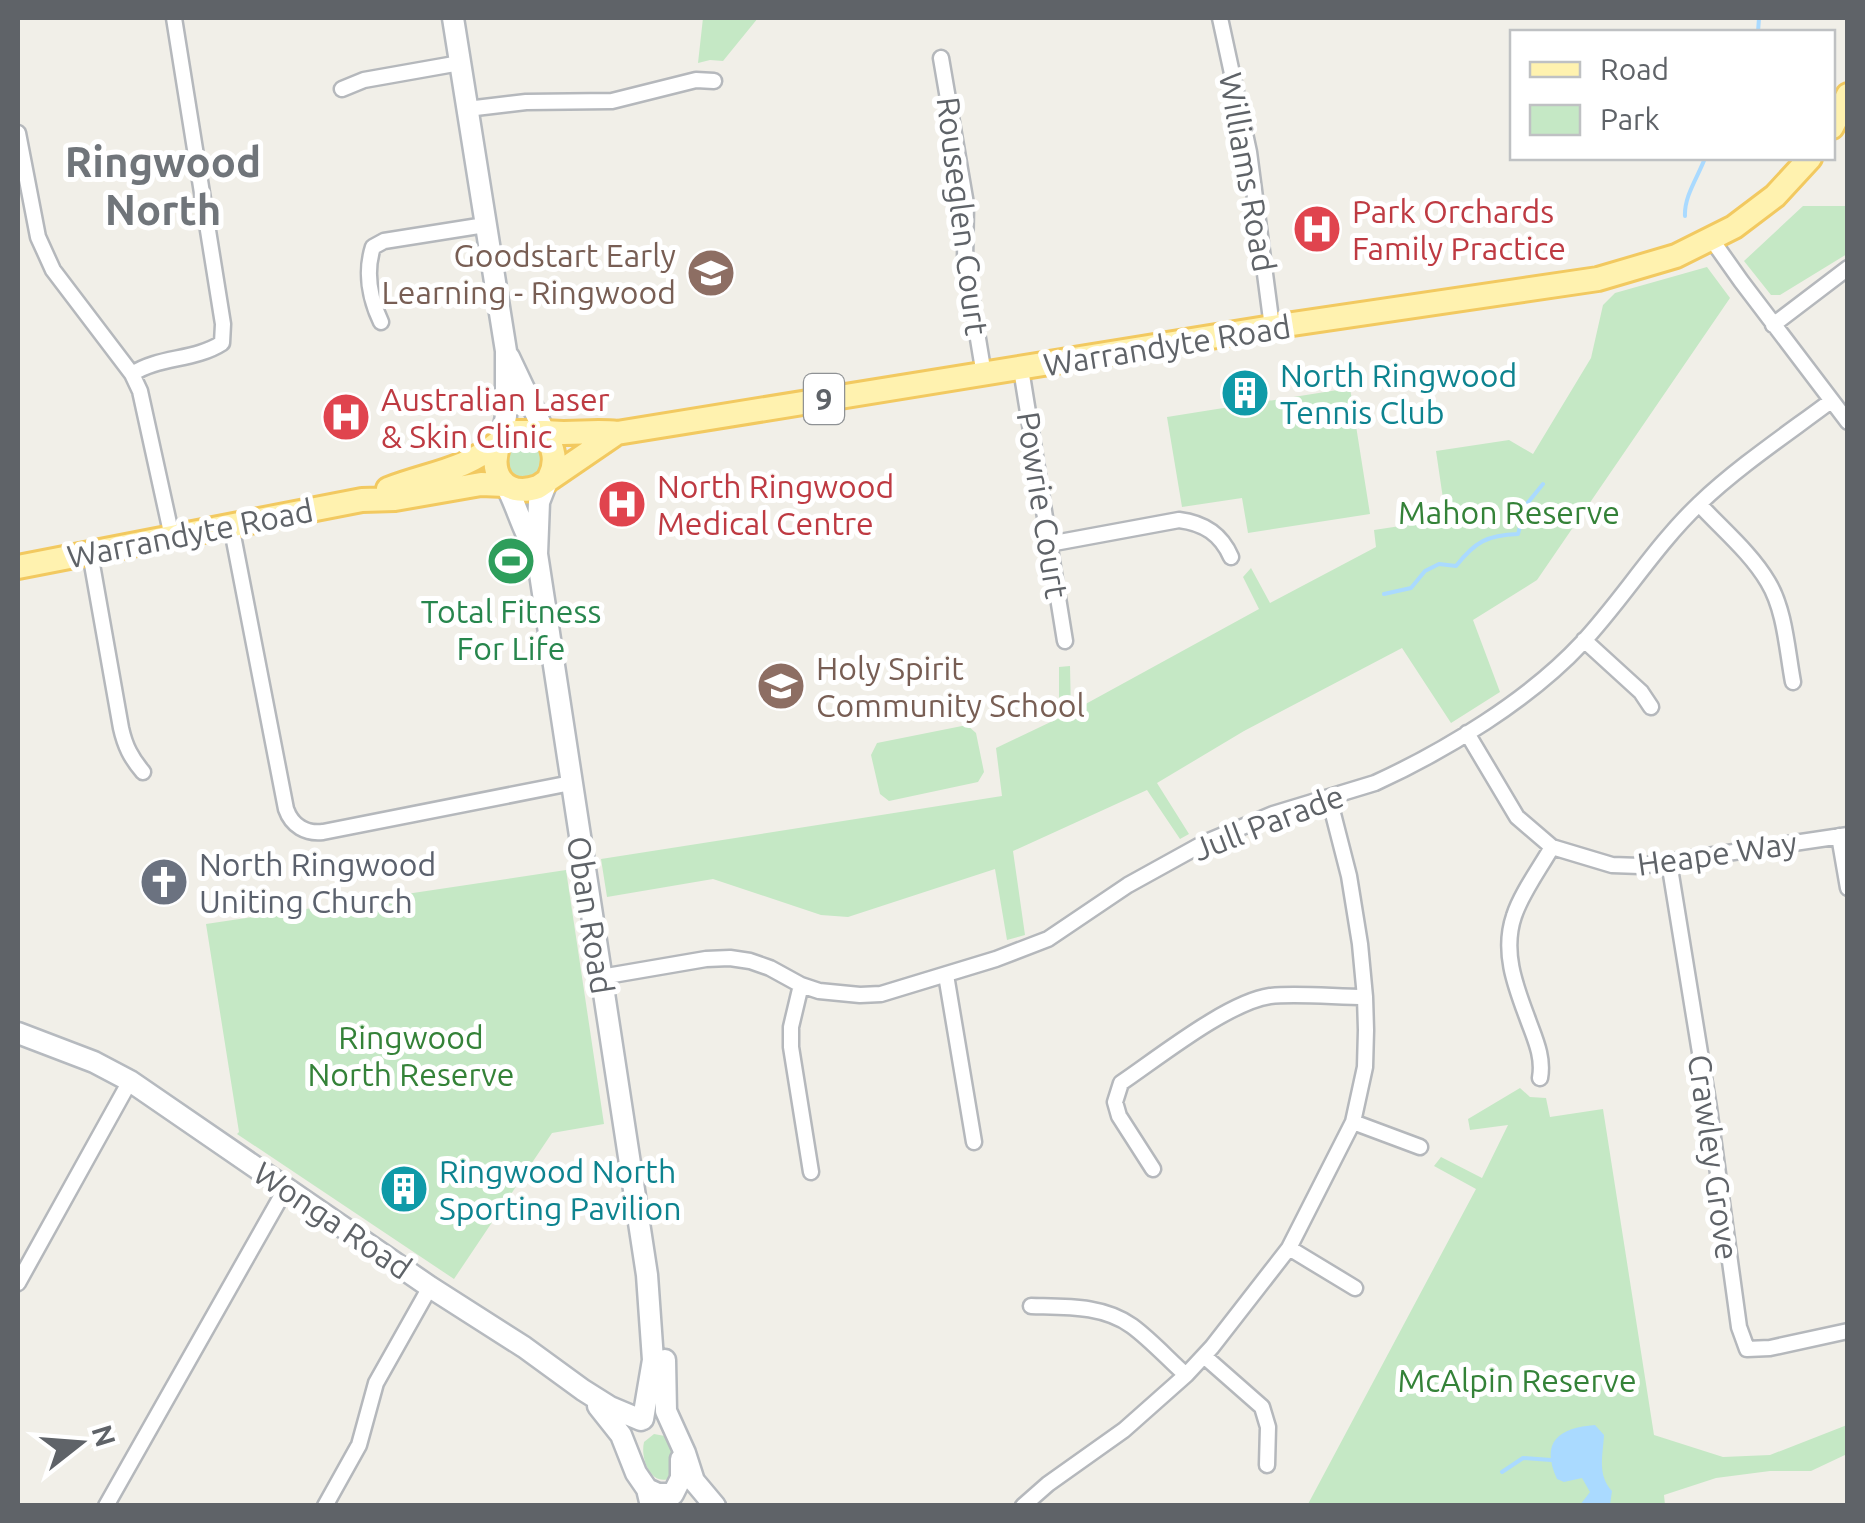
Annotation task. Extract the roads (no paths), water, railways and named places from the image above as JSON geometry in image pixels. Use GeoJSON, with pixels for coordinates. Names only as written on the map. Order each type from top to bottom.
{"type":"FeatureCollection","features":[{"type":"Feature","properties":{"kind":"main road"},"geometry":{"type":"LineString","coordinates":[[453,18],[506,351],[506,416],[494,459],[505,486]]}},
{"type":"Feature","properties":{"kind":"main road"},"geometry":{"type":"LineString","coordinates":[[1835,121],[1848,96]]}},
{"type":"Feature","properties":{"kind":"main road","name":"9"},"geometry":{"type":"LineString","coordinates":[[1712,240],[1775,196],[1808,160]]}},
{"type":"Feature","properties":{"kind":"main road","name":"Warrandyte Road"},"geometry":{"type":"LineString","coordinates":[[544,432],[618,434],[1272,327],[1598,279],[1663,260],[1712,240]]}},
{"type":"Feature","properties":{"kind":"main road"},"geometry":{"type":"LineString","coordinates":[[506,351],[554,456],[548,479]]}},
{"type":"Feature","properties":{"kind":"main road","name":"9"},"geometry":{"type":"LineString","coordinates":[[500,440],[516,432],[544,432]]}},
{"type":"Feature","properties":{"kind":"main road","name":"Warrandyte Road"},"geometry":{"type":"LineString","coordinates":[[548,479],[618,434]]}},
{"type":"Feature","properties":{"kind":"main road","name":"Warrandyte Road"},"geometry":{"type":"LineString","coordinates":[[362,500],[463,466],[500,440]]}},
{"type":"Feature","properties":{"kind":"main road","name":"9"},"geometry":{"type":"LineString","coordinates":[[505,486],[528,490],[548,479]]}},
{"type":"Feature","properties":{"kind":"main road","name":"Oban Road"},"geometry":{"type":"LineString","coordinates":[[548,479],[539,502],[537,554],[647,1275],[653,1346],[649,1392],[634,1447],[648,1494]]}},
{"type":"Feature","properties":{"kind":"main road","name":"Warrandyte Road"},"geometry":{"type":"LineString","coordinates":[[18,567],[362,500],[396,499],[481,484],[505,486]]}},
{"type":"Feature","properties":{"kind":"main road","name":"Oban Road"},"geometry":{"type":"LineString","coordinates":[[505,486],[537,554]]}},
{"type":"Feature","properties":{"kind":"main road","name":"Wonga Road"},"geometry":{"type":"LineString","coordinates":[[18,1033],[94,1062],[130,1082],[430,1288],[524,1346],[586,1392],[610,1407],[657,1421],[674,1432]]}},
{"type":"Feature","properties":{"kind":"main road","name":"Oban Road"},"geometry":{"type":"LineString","coordinates":[[647,1275],[664,1338],[664,1403],[674,1432]]}},
{"type":"Feature","properties":{"kind":"main road"},"geometry":{"type":"LineString","coordinates":[[586,1392],[626,1399],[649,1392]]}},
{"type":"Feature","properties":{"kind":"main road"},"geometry":{"type":"LineString","coordinates":[[586,1392],[615,1426],[648,1494],[698,1506]]}},
{"type":"Feature","properties":{"kind":"main road"},"geometry":{"type":"LineString","coordinates":[[671,1498],[682,1470],[674,1432]]}},
{"type":"Feature","properties":{"kind":"main road"},"geometry":{"type":"LineString","coordinates":[[674,1432],[695,1484],[715,1506]]}},
{"type":"Feature","properties":{"kind":"street"},"geometry":{"type":"LineString","coordinates":[[132,374],[149,364],[208,352],[222,343],[223,324],[174,18]]}},
{"type":"Feature","properties":{"kind":"street","name":"Williams Road"},"geometry":{"type":"LineString","coordinates":[[1220,18],[1249,152],[1272,327]]}},
{"type":"Feature","properties":{"kind":"street","name":"Rouseglen Court"},"geometry":{"type":"LineString","coordinates":[[941,58],[966,204],[965,260],[984,374]]}},
{"type":"Feature","properties":{"kind":"street"},"geometry":{"type":"LineString","coordinates":[[342,89],[364,80],[460,63]]}},
{"type":"Feature","properties":{"kind":"street"},"geometry":{"type":"LineString","coordinates":[[467,109],[526,102],[612,101],[696,80],[714,81]]}},
{"type":"Feature","properties":{"kind":"street"},"geometry":{"type":"LineString","coordinates":[[18,132],[38,237],[52,270],[132,374],[140,391],[172,537]]}},
{"type":"Feature","properties":{"kind":"street"},"geometry":{"type":"LineString","coordinates":[[381,322],[371,301],[369,259],[373,246],[485,225]]}},
{"type":"Feature","properties":{"kind":"street"},"geometry":{"type":"LineString","coordinates":[[1712,240],[1848,422]]}},
{"type":"Feature","properties":{"kind":"street"},"geometry":{"type":"LineString","coordinates":[[1774,325],[1848,268]]}},
{"type":"Feature","properties":{"kind":"street","name":"Powrie Court"},"geometry":{"type":"LineString","coordinates":[[1021,369],[1065,641]]}},
{"type":"Feature","properties":{"kind":"street","name":"Jull Parade"},"geometry":{"type":"LineString","coordinates":[[601,977],[730,958],[770,968],[801,985],[840,994],[881,994],[1048,939],[1128,885],[1204,843],[1273,814],[1390,776],[1468,733],[1541,683],[1584,640],[1698,504],[1831,400]]}},
{"type":"Feature","properties":{"kind":"street"},"geometry":{"type":"LineString","coordinates":[[1698,504],[1769,583],[1793,682]]}},
{"type":"Feature","properties":{"kind":"street"},"geometry":{"type":"LineString","coordinates":[[1049,544],[1179,520],[1198,522],[1226,545],[1231,557]]}},
{"type":"Feature","properties":{"kind":"street"},"geometry":{"type":"LineString","coordinates":[[231,525],[286,809],[296,825],[314,833],[323,832],[571,783]]}},
{"type":"Feature","properties":{"kind":"street"},"geometry":{"type":"LineString","coordinates":[[90,552],[121,728],[126,746],[143,772]]}},
{"type":"Feature","properties":{"kind":"street"},"geometry":{"type":"LineString","coordinates":[[1584,640],[1641,692],[1651,707]]}},
{"type":"Feature","properties":{"kind":"street","name":"Heape Way"},"geometry":{"type":"LineString","coordinates":[[1468,733],[1517,817],[1552,847],[1612,865],[1640,866],[1843,835]]}},
{"type":"Feature","properties":{"kind":"street"},"geometry":{"type":"LineString","coordinates":[[1023,1506],[1124,1430],[1204,1356],[1289,1248],[1352,1122],[1365,1067],[1364,997],[1349,876],[1329,798]]}},
{"type":"Feature","properties":{"kind":"street"},"geometry":{"type":"LineString","coordinates":[[1843,835],[1848,888]]}},
{"type":"Feature","properties":{"kind":"street"},"geometry":{"type":"LineString","coordinates":[[1540,1078],[1539,1048],[1510,968],[1510,939],[1514,915],[1552,847]]}},
{"type":"Feature","properties":{"kind":"street","name":"Crawley Grove"},"geometry":{"type":"LineString","coordinates":[[1669,862],[1709,1108],[1738,1327],[1747,1349],[1770,1348],[1848,1331]]}},
{"type":"Feature","properties":{"kind":"street"},"geometry":{"type":"LineString","coordinates":[[946,975],[974,1142]]}},
{"type":"Feature","properties":{"kind":"street"},"geometry":{"type":"LineString","coordinates":[[801,985],[791,1027],[791,1047],[810,1172]]}},
{"type":"Feature","properties":{"kind":"street"},"geometry":{"type":"LineString","coordinates":[[1152,1168],[1120,1116],[1116,1102],[1121,1083],[1244,1004],[1270,996],[1364,997]]}},
{"type":"Feature","properties":{"kind":"street"},"geometry":{"type":"LineString","coordinates":[[18,1282],[130,1082]]}},
{"type":"Feature","properties":{"kind":"street"},"geometry":{"type":"LineString","coordinates":[[1352,1122],[1420,1147]]}},
{"type":"Feature","properties":{"kind":"street"},"geometry":{"type":"LineString","coordinates":[[106,1506],[286,1188]]}},
{"type":"Feature","properties":{"kind":"street"},"geometry":{"type":"LineString","coordinates":[[1289,1248],[1354,1288]]}},
{"type":"Feature","properties":{"kind":"street"},"geometry":{"type":"LineString","coordinates":[[325,1506],[359,1445],[376,1382],[430,1288]]}},
{"type":"Feature","properties":{"kind":"street"},"geometry":{"type":"LineString","coordinates":[[1032,1306],[1106,1313],[1131,1325],[1186,1375]]}},
{"type":"Feature","properties":{"kind":"street"},"geometry":{"type":"LineString","coordinates":[[1204,1356],[1262,1407],[1268,1427],[1267,1465]]}},
{"type":"Feature","properties":{"kind":"water"},"geometry":{"type":"Polygon","coordinates":[[[1595,1425],[1604,1435],[1602,1464],[1612,1491],[1610,1505],[1580,1505],[1590,1492],[1582,1478],[1564,1482],[1557,1479],[1552,1446],[1571,1429],[1595,1425]]]}},
{"type":"Feature","properties":{"kind":"waterway"},"geometry":{"type":"LineString","coordinates":[[1758,30],[1759,18]]}},
{"type":"Feature","properties":{"kind":"waterway"},"geometry":{"type":"LineString","coordinates":[[1685,216],[1689,194],[1704,160]]}},
{"type":"Feature","properties":{"kind":"waterway"},"geometry":{"type":"LineString","coordinates":[[1384,594],[1411,588],[1425,571],[1439,564],[1456,566],[1482,541],[1518,534],[1526,505],[1543,484]]}},
{"type":"Feature","properties":{"kind":"waterway"},"geometry":{"type":"LineString","coordinates":[[1502,1472],[1523,1458],[1551,1460]]}},
{"type":"Feature","properties":{"kind":"place","name":"Park Orchards Family Practice"},"geometry":{"type":"Point","coordinates":[1317,229]}},
{"type":"Feature","properties":{"kind":"place","name":"Goodstart Early Learning - Ringwood"},"geometry":{"type":"Point","coordinates":[711,273]}},
{"type":"Feature","properties":{"kind":"place","name":"North Ringwood Tennis Club"},"geometry":{"type":"Point","coordinates":[1245,393]}},
{"type":"Feature","properties":{"kind":"place","name":"Australian Laser & Skin Clinic"},"geometry":{"type":"Point","coordinates":[346,417]}},
{"type":"Feature","properties":{"kind":"place","name":"North Ringwood Medical Centre"},"geometry":{"type":"Point","coordinates":[622,504]}},
{"type":"Feature","properties":{"kind":"place","name":"Total Fitness For Life"},"geometry":{"type":"Point","coordinates":[511,561]}},
{"type":"Feature","properties":{"kind":"place","name":"Holy Spirit Community School"},"geometry":{"type":"Point","coordinates":[781,686]}},
{"type":"Feature","properties":{"kind":"place","name":"North Ringwood Uniting Church"},"geometry":{"type":"Point","coordinates":[164,882]}},
{"type":"Feature","properties":{"kind":"place","name":"Ringwood North Sporting Pavilion"},"geometry":{"type":"Point","coordinates":[404,1189]}},
{"type":"Feature","properties":{"kind":"district","name":"Ringwood North"},"geometry":{"type":"Point","coordinates":[163,186]}},
{"type":"Feature","properties":{"kind":"park label","name":"Mahon Reserve"},"geometry":{"type":"Point","coordinates":[1509,512]}},
{"type":"Feature","properties":{"kind":"park label","name":"Ringwood North Reserve"},"geometry":{"type":"Point","coordinates":[411,1056]}},
{"type":"Feature","properties":{"kind":"park label","name":"McAlpin Reserve"},"geometry":{"type":"Point","coordinates":[1517,1380]}}]}
